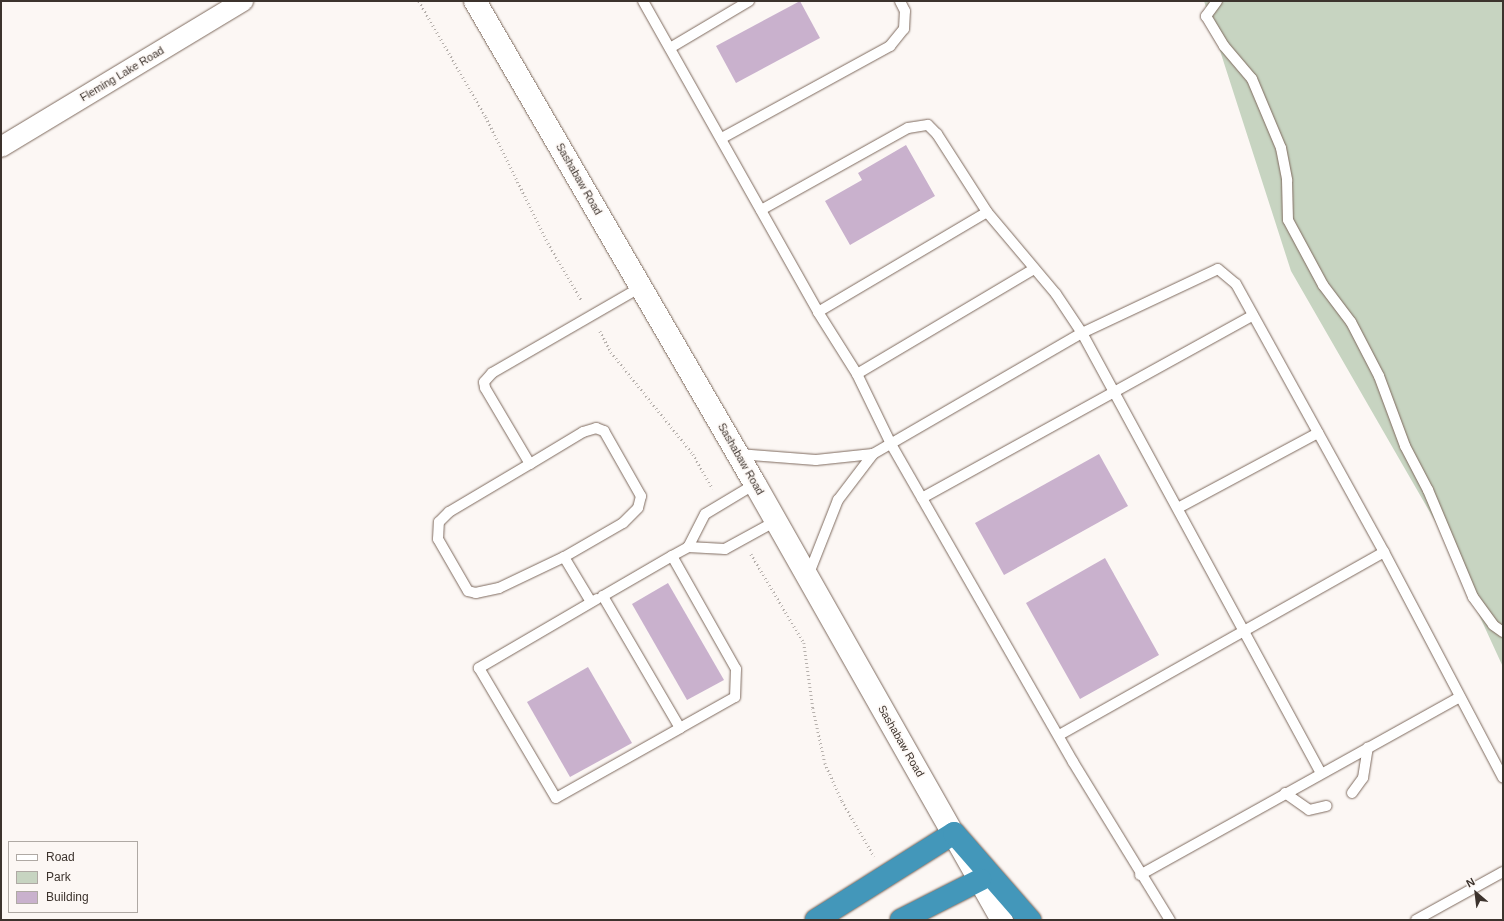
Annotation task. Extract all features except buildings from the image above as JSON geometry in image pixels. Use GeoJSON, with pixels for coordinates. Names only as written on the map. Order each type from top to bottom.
{"type":"FeatureCollection","features":[{"type":"Feature","properties":{"kind":"highway"},"geometry":{"type":"LineString","coordinates":[[816,920],[954,833],[1030,920]]}},
{"type":"Feature","properties":{"kind":"highway"},"geometry":{"type":"LineString","coordinates":[[901,920],[980,880]]}},
{"type":"Feature","properties":{"kind":"main road","name":"Sashabaw Road"},"geometry":{"type":"LineString","coordinates":[[475,1],[755,484],[1002,920]]}},
{"type":"Feature","properties":{"kind":"street","name":"Fleming Lake Road"},"geometry":{"type":"LineString","coordinates":[[1,147],[243,1]]}},
{"type":"Feature","properties":{"kind":"lane"},"geometry":{"type":"LineString","coordinates":[[643,1],[722,138],[818,312],[857,374],[891,444],[1140,875],[1170,920]]}},
{"type":"Feature","properties":{"kind":"lane"},"geometry":{"type":"LineString","coordinates":[[670,48],[749,1]]}},
{"type":"Feature","properties":{"kind":"lane"},"geometry":{"type":"LineString","coordinates":[[722,138],[890,46],[904,29],[905,12],[900,1]]}},
{"type":"Feature","properties":{"kind":"lane"},"geometry":{"type":"LineString","coordinates":[[1217,1],[1206,16],[1224,46],[1252,79],[1281,148],[1287,180],[1288,220],[1323,285],[1350,322],[1379,376],[1405,446],[1428,490],[1473,596],[1492,625],[1503,632]]}},
{"type":"Feature","properties":{"kind":"lane"},"geometry":{"type":"LineString","coordinates":[[761,210],[908,128],[928,125],[937,134],[987,212],[1056,294],[1082,333],[1320,772]]}},
{"type":"Feature","properties":{"kind":"lane"},"geometry":{"type":"LineString","coordinates":[[818,312],[987,212]]}},
{"type":"Feature","properties":{"kind":"lane"},"geometry":{"type":"LineString","coordinates":[[857,374],[1034,269]]}},
{"type":"Feature","properties":{"kind":"lane"},"geometry":{"type":"LineString","coordinates":[[737,454],[816,460],[873,454],[1082,333],[1218,269],[1236,284],[1384,552],[1503,778]]}},
{"type":"Feature","properties":{"kind":"lane"},"geometry":{"type":"LineString","coordinates":[[530,464],[485,388],[484,382],[492,374],[641,287]]}},
{"type":"Feature","properties":{"kind":"lane"},"geometry":{"type":"LineString","coordinates":[[922,498],[1253,315]]}},
{"type":"Feature","properties":{"kind":"lane"},"geometry":{"type":"LineString","coordinates":[[596,428],[604,431],[641,496],[638,508],[623,523],[564,557],[499,588],[476,593],[468,591],[438,539],[439,522],[449,512],[583,432],[596,428]]}},
{"type":"Feature","properties":{"kind":"lane"},"geometry":{"type":"LineString","coordinates":[[1178,508],[1318,433]]}},
{"type":"Feature","properties":{"kind":"lane"},"geometry":{"type":"LineString","coordinates":[[808,577],[838,500],[873,454]]}},
{"type":"Feature","properties":{"kind":"lane"},"geometry":{"type":"LineString","coordinates":[[688,547],[704,514],[755,484]]}},
{"type":"Feature","properties":{"kind":"lane"},"geometry":{"type":"LineString","coordinates":[[672,556],[736,669],[735,697],[556,798],[479,668],[591,602],[602,596],[672,556],[688,547],[725,550],[776,521]]}},
{"type":"Feature","properties":{"kind":"lane"},"geometry":{"type":"LineString","coordinates":[[1059,735],[1245,632],[1384,552]]}},
{"type":"Feature","properties":{"kind":"lane"},"geometry":{"type":"LineString","coordinates":[[564,557],[591,602]]}},
{"type":"Feature","properties":{"kind":"lane"},"geometry":{"type":"LineString","coordinates":[[602,596],[680,728]]}},
{"type":"Feature","properties":{"kind":"lane"},"geometry":{"type":"LineString","coordinates":[[1140,875],[1320,772],[1460,697]]}},
{"type":"Feature","properties":{"kind":"lane"},"geometry":{"type":"LineString","coordinates":[[1352,793],[1363,778],[1368,747]]}},
{"type":"Feature","properties":{"kind":"lane"},"geometry":{"type":"LineString","coordinates":[[1285,793],[1309,810],[1327,806]]}},
{"type":"Feature","properties":{"kind":"lane"},"geometry":{"type":"LineString","coordinates":[[1416,920],[1503,872]]}},
{"type":"Feature","properties":{"kind":"path"},"geometry":{"type":"LineString","coordinates":[[419,1],[486,117],[548,243],[611,352],[693,454],[722,504]]}},
{"type":"Feature","properties":{"kind":"path"},"geometry":{"type":"LineString","coordinates":[[743,540],[804,643],[813,708],[825,763],[842,801],[876,859]]}},
{"type":"Feature","properties":{"kind":"green space"},"geometry":{"type":"Polygon","coordinates":[[[1204,1],[1503,1],[1503,667],[1439,528],[1291,271],[1204,1]]]}}]}
